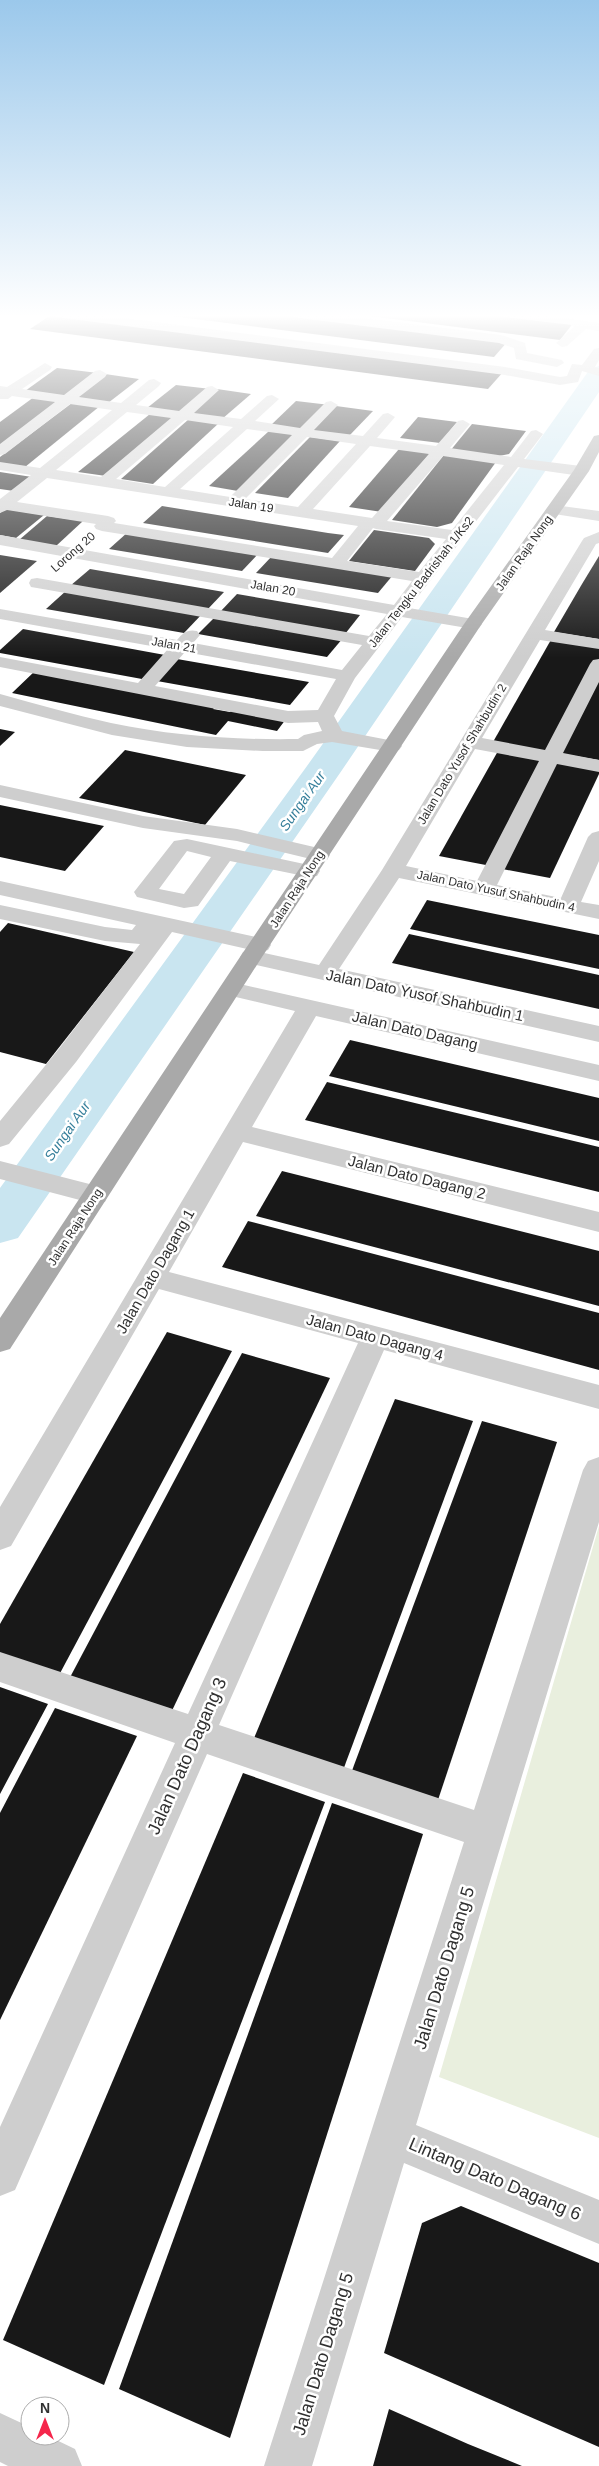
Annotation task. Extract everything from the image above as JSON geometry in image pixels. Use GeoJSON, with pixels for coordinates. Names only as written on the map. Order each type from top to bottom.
{"type":"FeatureCollection","features":[{"type":"Feature","properties":{"kind":"main road","name":"Jalan Raja Nong"},"geometry":{"type":"LineString","coordinates":[[0,1341],[255,951],[473,624],[581,471],[599,439]]}},
{"type":"Feature","properties":{"kind":"street"},"geometry":{"type":"LineString","coordinates":[[0,451],[30,428]]}},
{"type":"Feature","properties":{"kind":"street"},"geometry":{"type":"LineString","coordinates":[[2,505],[99,428]]}},
{"type":"Feature","properties":{"kind":"street"},"geometry":{"type":"LineString","coordinates":[[104,482],[168,428]]}},
{"type":"Feature","properties":{"kind":"street"},"geometry":{"type":"LineString","coordinates":[[168,492],[239,428]]}},
{"type":"Feature","properties":{"kind":"street"},"geometry":{"type":"LineString","coordinates":[[274,428],[581,471]]}},
{"type":"Feature","properties":{"kind":"street"},"geometry":{"type":"LineString","coordinates":[[233,502],[307,428]]}},
{"type":"Feature","properties":{"kind":"street"},"geometry":{"type":"LineString","coordinates":[[302,512],[378,428]]}},
{"type":"Feature","properties":{"kind":"street"},"geometry":{"type":"LineString","coordinates":[[336,564],[460,428]]}},
{"type":"Feature","properties":{"kind":"street","name":"Jalan Tengku Badrishah 1/Ks2"},"geometry":{"type":"LineString","coordinates":[[324,716],[347,676],[457,536],[528,464],[536,434]]}},
{"type":"Feature","properties":{"kind":"street","name":"Jalan 19"},"geometry":{"type":"LineString","coordinates":[[0,466],[457,536]]}},
{"type":"Feature","properties":{"kind":"street"},"geometry":{"type":"LineString","coordinates":[[133,500],[146,488]]}},
{"type":"Feature","properties":{"kind":"street"},"geometry":{"type":"LineString","coordinates":[[2,505],[91,536]]}},
{"type":"Feature","properties":{"kind":"street","name":"Lorong 20"},"geometry":{"type":"LineString","coordinates":[[0,614],[120,510]]}},
{"type":"Feature","properties":{"kind":"street"},"geometry":{"type":"LineString","coordinates":[[554,510],[599,516]]}},
{"type":"Feature","properties":{"kind":"street"},"geometry":{"type":"LineString","coordinates":[[0,540],[91,536],[267,552],[424,578]]}},
{"type":"Feature","properties":{"kind":"street","name":"Jalan 20"},"geometry":{"type":"LineString","coordinates":[[91,536],[225,598],[399,610],[473,624]]}},
{"type":"Feature","properties":{"kind":"street","name":"Jalan Dato Yusof Shahbudin 2"},"geometry":{"type":"LineString","coordinates":[[325,973],[393,870],[590,541],[599,537]]}},
{"type":"Feature","properties":{"kind":"street"},"geometry":{"type":"LineString","coordinates":[[142,690],[267,552]]}},
{"type":"Feature","properties":{"kind":"street"},"geometry":{"type":"LineString","coordinates":[[37,583],[225,598],[374,642]]}},
{"type":"Feature","properties":{"kind":"street","name":"Jalan 21"},"geometry":{"type":"LineString","coordinates":[[0,614],[347,676]]}},
{"type":"Feature","properties":{"kind":"street"},"geometry":{"type":"LineString","coordinates":[[535,634],[599,644]]}},
{"type":"Feature","properties":{"kind":"street"},"geometry":{"type":"LineString","coordinates":[[0,662],[288,717],[324,716],[335,736]]}},
{"type":"Feature","properties":{"kind":"street"},"geometry":{"type":"LineString","coordinates":[[484,888],[599,664]]}},
{"type":"Feature","properties":{"kind":"street"},"geometry":{"type":"LineString","coordinates":[[0,700],[68,721],[163,739],[259,747],[302,746],[308,739],[317,736],[335,736],[392,746]]}},
{"type":"Feature","properties":{"kind":"street"},"geometry":{"type":"LineString","coordinates":[[470,742],[599,766]]}},
{"type":"Feature","properties":{"kind":"street"},"geometry":{"type":"LineString","coordinates":[[0,791],[142,822],[272,843],[314,863]]}},
{"type":"Feature","properties":{"kind":"street"},"geometry":{"type":"LineString","coordinates":[[568,906],[599,837]]}},
{"type":"Feature","properties":{"kind":"street"},"geometry":{"type":"LineString","coordinates":[[232,856],[263,862],[314,863]]}},
{"type":"Feature","properties":{"kind":"street","name":"Jalan Dato Yusuf Shahbudin 4"},"geometry":{"type":"LineString","coordinates":[[393,870],[599,912]]}},
{"type":"Feature","properties":{"kind":"street"},"geometry":{"type":"LineString","coordinates":[[0,888],[153,930]]}},
{"type":"Feature","properties":{"kind":"street"},"geometry":{"type":"LineString","coordinates":[[0,912],[105,934],[153,930]]}},
{"type":"Feature","properties":{"kind":"street"},"geometry":{"type":"LineString","coordinates":[[0,1138],[67,1056],[153,930]]}},
{"type":"Feature","properties":{"kind":"street","name":"Jalan Dato Yusof Shahbudin 1"},"geometry":{"type":"LineString","coordinates":[[153,930],[206,933],[325,973],[599,1034]]}},
{"type":"Feature","properties":{"kind":"street","name":"Jalan Dato Dagang"},"geometry":{"type":"LineString","coordinates":[[231,989],[599,1073]]}},
{"type":"Feature","properties":{"kind":"street","name":"Jalan Dato Dagang 1"},"geometry":{"type":"LineString","coordinates":[[0,1536],[310,1006]]}},
{"type":"Feature","properties":{"kind":"street","name":"Jalan Dato Dagang 2"},"geometry":{"type":"LineString","coordinates":[[236,1132],[599,1222]]}},
{"type":"Feature","properties":{"kind":"street"},"geometry":{"type":"LineString","coordinates":[[0,1170],[96,1195]]}},
{"type":"Feature","properties":{"kind":"street","name":"Jalan Dato Dagang 4"},"geometry":{"type":"LineString","coordinates":[[151,1277],[599,1397]]}},
{"type":"Feature","properties":{"kind":"street","name":"Jalan Dato Dagang 3"},"geometry":{"type":"LineString","coordinates":[[0,2175],[375,1337]]}},
{"type":"Feature","properties":{"kind":"street","name":"Jalan Dato Dagang 5"},"geometry":{"type":"LineString","coordinates":[[288,2466],[599,1470]]}},
{"type":"Feature","properties":{"kind":"street"},"geometry":{"type":"LineString","coordinates":[[0,1667],[196,1735],[487,1832]]}},
{"type":"Feature","properties":{"kind":"street","name":"Lintang Dato Dagang 6"},"geometry":{"type":"LineString","coordinates":[[391,2136],[599,2222]]}},
{"type":"Feature","properties":{"kind":"street"},"geometry":{"type":"LineString","coordinates":[[0,2438],[58,2466]]}},
{"type":"Feature","properties":{"kind":"green space"},"geometry":{"type":"Polygon","coordinates":[[[599,1526],[599,2138],[439,2077],[599,1526]]]}},
{"type":"Feature","properties":{"kind":"building"},"geometry":{"type":"Polygon","coordinates":[[[0,428],[23,428],[0,445],[0,428]]]}},
{"type":"Feature","properties":{"kind":"building"},"geometry":{"type":"Polygon","coordinates":[[[39,428],[73,428],[25,467],[0,463],[0,457],[39,428]]]}},
{"type":"Feature","properties":{"kind":"building"},"geometry":{"type":"Polygon","coordinates":[[[133,428],[165,428],[106,476],[78,472],[133,428]]]}},
{"type":"Feature","properties":{"kind":"building"},"geometry":{"type":"Polygon","coordinates":[[[179,428],[214,428],[153,484],[121,479],[179,428]]]}},
{"type":"Feature","properties":{"kind":"building"},"geometry":{"type":"Polygon","coordinates":[[[284,428],[307,428],[304,431],[284,428]]]}},
{"type":"Feature","properties":{"kind":"building"},"geometry":{"type":"Polygon","coordinates":[[[314,428],[357,428],[348,437],[310,432],[314,428]]]}},
{"type":"Feature","properties":{"kind":"building"},"geometry":{"type":"Polygon","coordinates":[[[409,428],[452,428],[440,443],[400,438],[409,428]]]}},
{"type":"Feature","properties":{"kind":"building"},"geometry":{"type":"Polygon","coordinates":[[[469,428],[503,428],[526,431],[509,454],[494,457],[450,451],[469,428]]]}},
{"type":"Feature","properties":{"kind":"building"},"geometry":{"type":"Polygon","coordinates":[[[269,431],[297,435],[238,491],[209,486],[269,431]]]}},
{"type":"Feature","properties":{"kind":"building"},"geometry":{"type":"Polygon","coordinates":[[[310,437],[340,441],[288,498],[255,493],[310,437]]]}},
{"type":"Feature","properties":{"kind":"building"},"geometry":{"type":"Polygon","coordinates":[[[399,449],[430,453],[382,512],[349,507],[399,449]]]}},
{"type":"Feature","properties":{"kind":"building"},"geometry":{"type":"Polygon","coordinates":[[[444,455],[496,462],[452,523],[437,527],[392,520],[444,455]]]}},
{"type":"Feature","properties":{"kind":"building"},"geometry":{"type":"Polygon","coordinates":[[[0,472],[32,477],[14,491],[0,489],[0,472]]]}},
{"type":"Feature","properties":{"kind":"building"},"geometry":{"type":"Polygon","coordinates":[[[162,506],[344,535],[328,553],[143,523],[162,506]]]}},
{"type":"Feature","properties":{"kind":"building"},"geometry":{"type":"Polygon","coordinates":[[[5,509],[44,515],[16,538],[0,535],[0,513],[5,509]]]}},
{"type":"Feature","properties":{"kind":"building"},"geometry":{"type":"Polygon","coordinates":[[[47,516],[83,521],[56,546],[19,540],[47,516]]]}},
{"type":"Feature","properties":{"kind":"building"},"geometry":{"type":"Polygon","coordinates":[[[374,530],[429,538],[435,544],[415,571],[349,561],[374,530]]]}},
{"type":"Feature","properties":{"kind":"building"},"geometry":{"type":"Polygon","coordinates":[[[128,532],[259,553],[242,571],[109,549],[128,532]]]}},
{"type":"Feature","properties":{"kind":"building"},"geometry":{"type":"Polygon","coordinates":[[[0,555],[37,561],[0,593],[0,555]]]}},
{"type":"Feature","properties":{"kind":"building"},"geometry":{"type":"Polygon","coordinates":[[[273,555],[393,575],[378,593],[256,573],[273,555]]]}},
{"type":"Feature","properties":{"kind":"building"},"geometry":{"type":"Polygon","coordinates":[[[599,556],[599,639],[554,632],[582,584],[599,556]]]}},
{"type":"Feature","properties":{"kind":"building"},"geometry":{"type":"Polygon","coordinates":[[[90,569],[224,592],[206,611],[70,586],[90,569]]]}},
{"type":"Feature","properties":{"kind":"building"},"geometry":{"type":"Polygon","coordinates":[[[67,590],[203,613],[184,633],[46,609],[67,590]]]}},
{"type":"Feature","properties":{"kind":"building"},"geometry":{"type":"Polygon","coordinates":[[[237,594],[360,615],[345,634],[220,612],[237,594]]]}},
{"type":"Feature","properties":{"kind":"building"},"geometry":{"type":"Polygon","coordinates":[[[216,616],[343,638],[327,657],[198,634],[216,616]]]}},
{"type":"Feature","properties":{"kind":"building"},"geometry":{"type":"Polygon","coordinates":[[[23,629],[165,655],[142,679],[0,653],[0,650],[23,629]]]}},
{"type":"Feature","properties":{"kind":"building"},"geometry":{"type":"Polygon","coordinates":[[[552,638],[599,646],[599,659],[551,752],[493,742],[552,638]]]}},
{"type":"Feature","properties":{"kind":"building"},"geometry":{"type":"Polygon","coordinates":[[[177,659],[309,682],[290,705],[157,681],[177,659]]]}},
{"type":"Feature","properties":{"kind":"building"},"geometry":{"type":"Polygon","coordinates":[[[36,670],[216,706],[213,709],[230,712],[233,709],[286,719],[277,731],[228,721],[216,735],[12,693],[36,670]]]}},
{"type":"Feature","properties":{"kind":"building"},"geometry":{"type":"Polygon","coordinates":[[[599,671],[599,760],[557,753],[599,671]]]}},
{"type":"Feature","properties":{"kind":"building"},"geometry":{"type":"Polygon","coordinates":[[[0,729],[15,732],[0,746],[0,729]]]}},
{"type":"Feature","properties":{"kind":"building"},"geometry":{"type":"Polygon","coordinates":[[[125,750],[246,775],[205,825],[79,798],[125,750]]]}},
{"type":"Feature","properties":{"kind":"building"},"geometry":{"type":"Polygon","coordinates":[[[498,751],[545,760],[491,866],[439,856],[498,751]]]}},
{"type":"Feature","properties":{"kind":"building"},"geometry":{"type":"Polygon","coordinates":[[[552,761],[599,769],[599,774],[550,878],[497,868],[552,761]]]}},
{"type":"Feature","properties":{"kind":"building"},"geometry":{"type":"Polygon","coordinates":[[[0,805],[104,826],[65,871],[0,857],[0,805]]]}},
{"type":"Feature","properties":{"kind":"building"},"geometry":{"type":"Polygon","coordinates":[[[427,900],[599,935],[599,969],[410,929],[427,900]]]}},
{"type":"Feature","properties":{"kind":"building"},"geometry":{"type":"Polygon","coordinates":[[[8,923],[134,952],[46,1064],[0,1052],[0,932],[8,923]]]}},
{"type":"Feature","properties":{"kind":"building"},"geometry":{"type":"Polygon","coordinates":[[[409,934],[599,975],[599,1009],[392,963],[409,934]]]}},
{"type":"Feature","properties":{"kind":"building"},"geometry":{"type":"Polygon","coordinates":[[[350,1040],[599,1098],[599,1141],[329,1076],[350,1040]]]}},
{"type":"Feature","properties":{"kind":"building"},"geometry":{"type":"Polygon","coordinates":[[[327,1082],[599,1147],[599,1192],[305,1120],[327,1082]]]}},
{"type":"Feature","properties":{"kind":"building"},"geometry":{"type":"Polygon","coordinates":[[[282,1171],[599,1251],[599,1306],[256,1216],[282,1171]]]}},
{"type":"Feature","properties":{"kind":"building"},"geometry":{"type":"Polygon","coordinates":[[[248,1221],[599,1313],[599,1370],[222,1267],[248,1221]]]}},
{"type":"Feature","properties":{"kind":"building"},"geometry":{"type":"Polygon","coordinates":[[[167,1332],[232,1351],[58,1677],[0,1657],[0,1624],[167,1332]]]}},
{"type":"Feature","properties":{"kind":"building"},"geometry":{"type":"Polygon","coordinates":[[[242,1353],[330,1378],[169,1717],[67,1683],[242,1353]]]}},
{"type":"Feature","properties":{"kind":"building"},"geometry":{"type":"Polygon","coordinates":[[[395,1399],[473,1421],[342,1773],[252,1743],[395,1399]]]}},
{"type":"Feature","properties":{"kind":"building"},"geometry":{"type":"Polygon","coordinates":[[[482,1421],[557,1442],[436,1806],[350,1776],[482,1421]]]}},
{"type":"Feature","properties":{"kind":"building"},"geometry":{"type":"Polygon","coordinates":[[[0,1687],[48,1704],[0,1794],[0,1687]]]}},
{"type":"Feature","properties":{"kind":"building"},"geometry":{"type":"Polygon","coordinates":[[[55,1708],[137,1736],[0,2020],[0,1813],[55,1708]]]}},
{"type":"Feature","properties":{"kind":"building"},"geometry":{"type":"Polygon","coordinates":[[[243,1773],[325,1802],[104,2385],[3,2340],[243,1773]]]}},
{"type":"Feature","properties":{"kind":"building"},"geometry":{"type":"Polygon","coordinates":[[[332,1803],[423,1834],[230,2438],[119,2389],[332,1803]]]}},
{"type":"Feature","properties":{"kind":"building"},"geometry":{"type":"Polygon","coordinates":[[[461,2206],[599,2263],[599,2447],[384,2353],[422,2223],[461,2206]]]}},
{"type":"Feature","properties":{"kind":"building"},"geometry":{"type":"Polygon","coordinates":[[[389,2409],[468,2444],[522,2466],[373,2466],[389,2409]]]}},
{"type":"Feature","properties":{"kind":"waterway","name":"Sungai Aur"},"geometry":{"type":"LineString","coordinates":[[0,1225],[321,773],[372,697],[561,428]]}}]}
